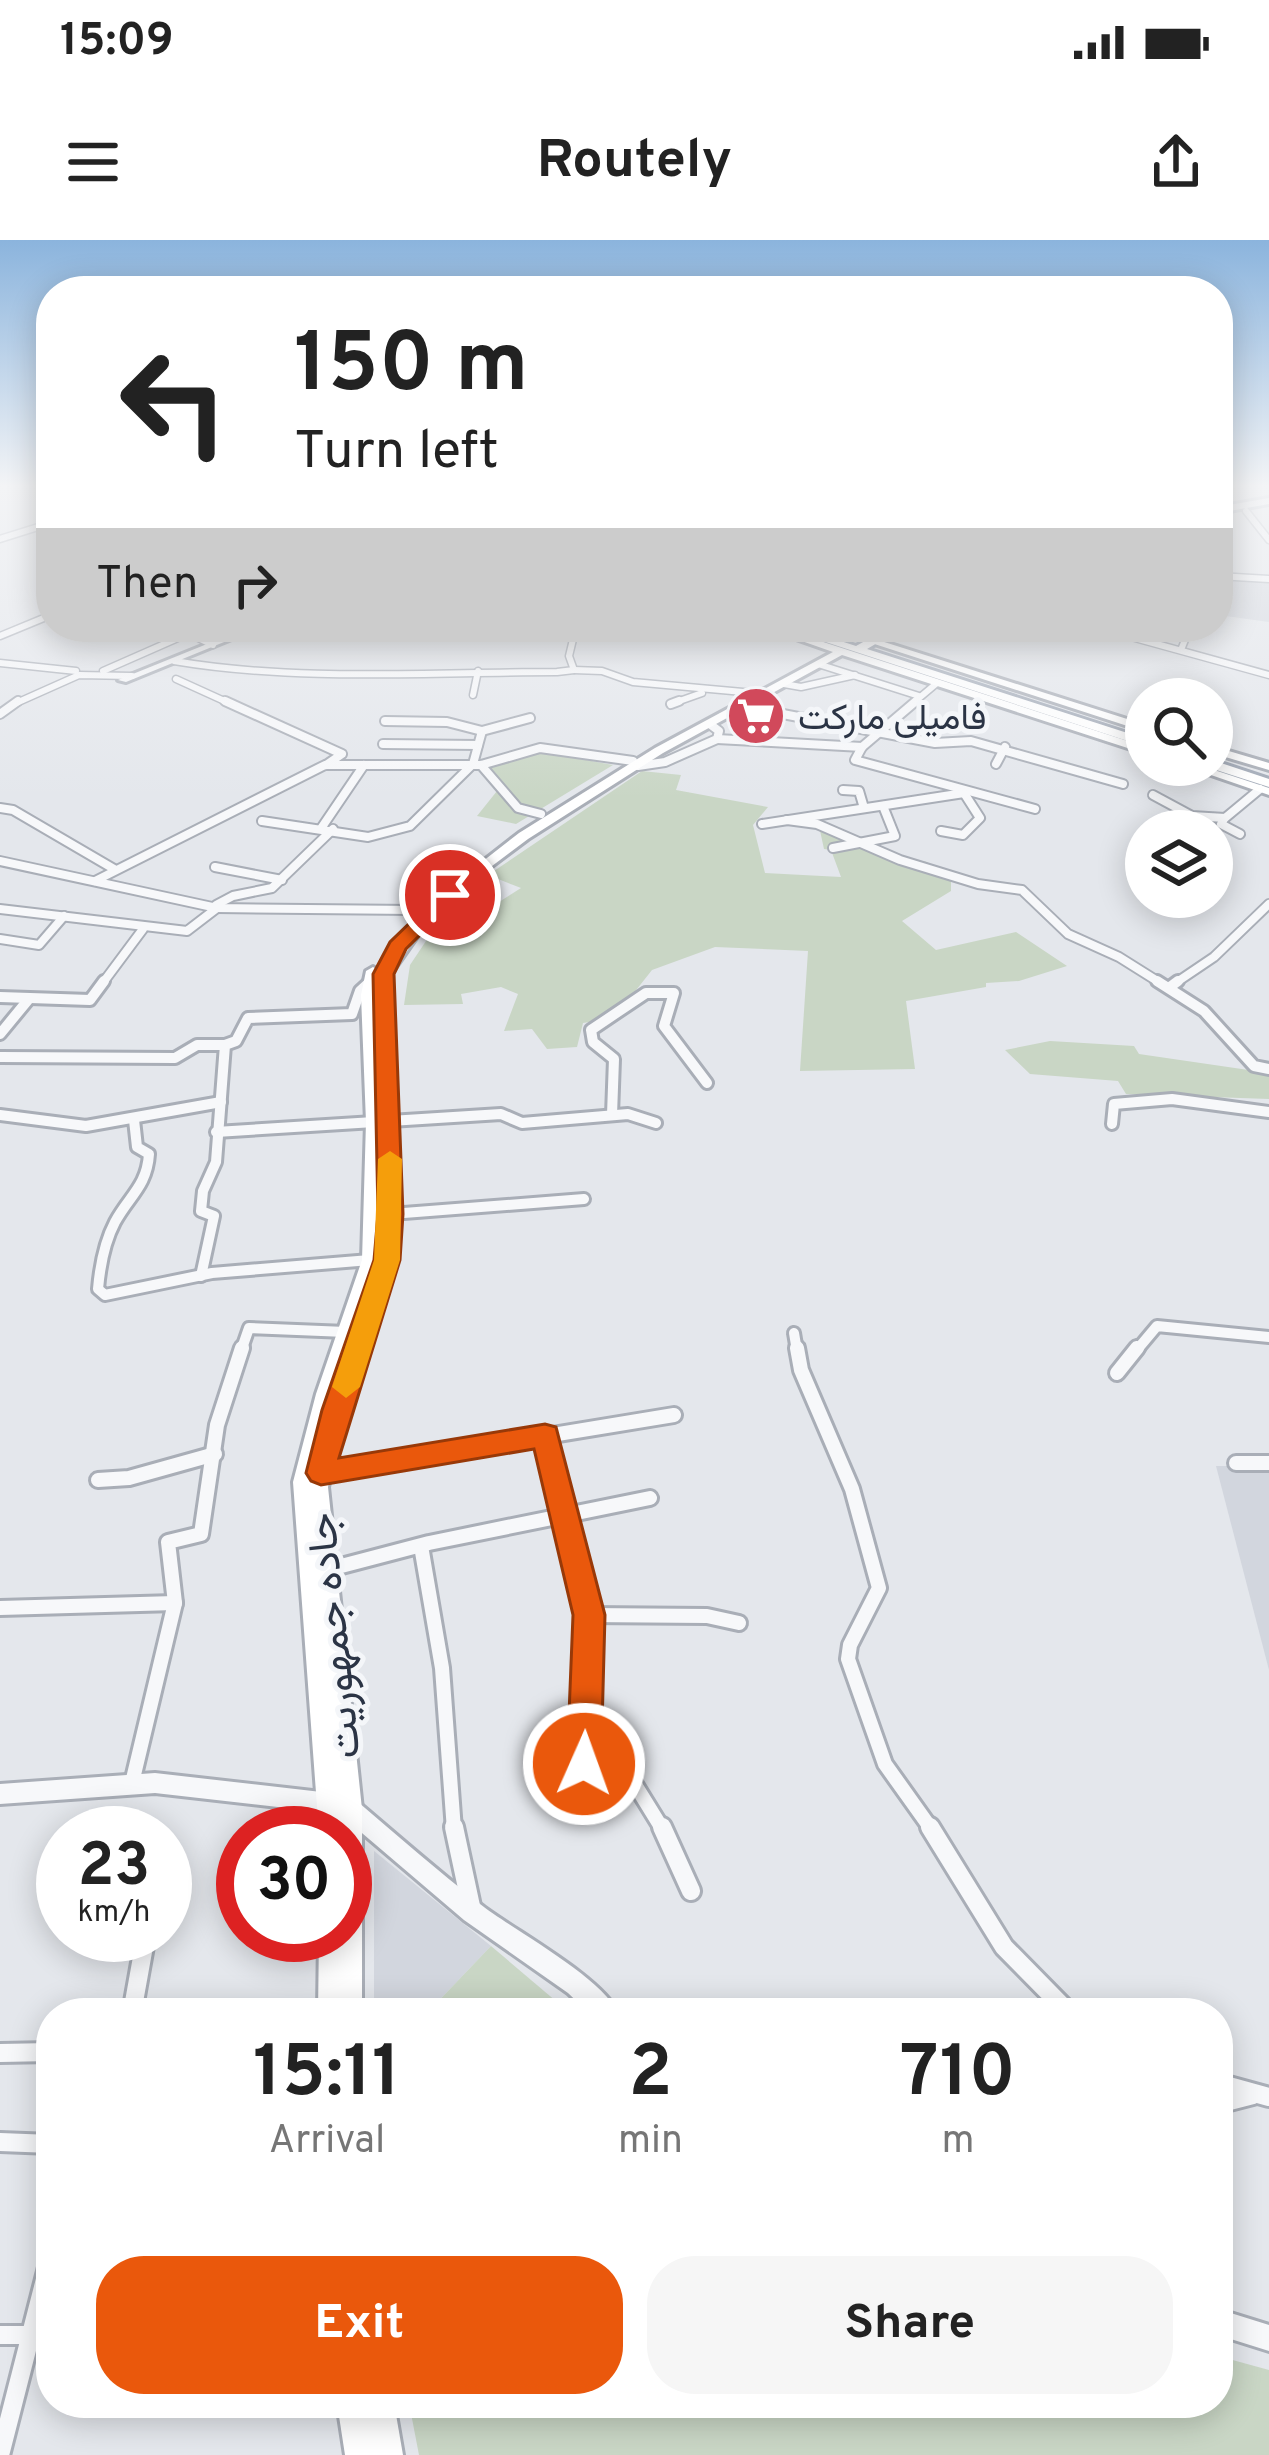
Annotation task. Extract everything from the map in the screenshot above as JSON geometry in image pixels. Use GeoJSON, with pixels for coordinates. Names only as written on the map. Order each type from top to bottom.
{"type":"FeatureCollection","features":[{"type":"Feature","properties":{"kind":"main road"},"geometry":{"type":"LineString","coordinates":[[836,642],[854,646],[863,642]]}},
{"type":"Feature","properties":{"kind":"main road"},"geometry":{"type":"LineString","coordinates":[[840,642],[1125,733]]}},
{"type":"Feature","properties":{"kind":"main road"},"geometry":{"type":"LineString","coordinates":[[843,642],[937,682],[1125,734]]}},
{"type":"Feature","properties":{"kind":"main road"},"geometry":{"type":"LineString","coordinates":[[848,642],[854,646]]}},
{"type":"Feature","properties":{"kind":"main road"},"geometry":{"type":"LineString","coordinates":[[854,646],[860,642]]}},
{"type":"Feature","properties":{"kind":"main road","name":"جاده جمهوریت"},"geometry":{"type":"LineString","coordinates":[[320,1574],[303,1482],[370,1259],[382,1121],[383,974],[398,946],[424,916],[549,818],[636,763],[714,732],[753,698],[854,646]]}},
{"type":"Feature","properties":{"kind":"main road","name":"جاده جمهوریت"},"geometry":{"type":"LineString","coordinates":[[340,1806],[317,1487],[387,1260],[391,1214],[371,981],[390,940],[414,910],[542,814],[854,646]]}},
{"type":"Feature","properties":{"kind":"main road"},"geometry":{"type":"LineString","coordinates":[[1233,756],[1269,767]]}},
{"type":"Feature","properties":{"kind":"main road"},"geometry":{"type":"LineString","coordinates":[[1233,771],[1267,785]]}},
{"type":"Feature","properties":{"kind":"main road"},"geometry":{"type":"LineString","coordinates":[[1233,776],[1267,785]]}},
{"type":"Feature","properties":{"kind":"main road"},"geometry":{"type":"LineString","coordinates":[[331,1962],[331,1998]]}},
{"type":"Feature","properties":{"kind":"main road","name":"جاده جمهوریت"},"geometry":{"type":"LineString","coordinates":[[348,1962],[349,1998]]}},
{"type":"Feature","properties":{"kind":"main road"},"geometry":{"type":"LineString","coordinates":[[354,2418],[360,2455]]}},
{"type":"Feature","properties":{"kind":"main road"},"geometry":{"type":"LineString","coordinates":[[382,2418],[388,2455]]}},
{"type":"Feature","properties":{"kind":"street"},"geometry":{"type":"LineString","coordinates":[[0,636],[36,621]]}},
{"type":"Feature","properties":{"kind":"street"},"geometry":{"type":"LineString","coordinates":[[103,671],[167,642]]}},
{"type":"Feature","properties":{"kind":"street"},"geometry":{"type":"LineString","coordinates":[[210,642],[213,645]]}},
{"type":"Feature","properties":{"kind":"street"},"geometry":{"type":"LineString","coordinates":[[0,663],[103,671],[127,678],[220,642]]}},
{"type":"Feature","properties":{"kind":"street"},"geometry":{"type":"LineString","coordinates":[[572,642],[569,656],[574,670]]}},
{"type":"Feature","properties":{"kind":"street"},"geometry":{"type":"LineString","coordinates":[[1150,642],[1269,675]]}},
{"type":"Feature","properties":{"kind":"street"},"geometry":{"type":"LineString","coordinates":[[1180,650],[1183,642]]}},
{"type":"Feature","properties":{"kind":"street"},"geometry":{"type":"LineString","coordinates":[[174,661],[214,668],[602,671],[633,682],[725,690],[753,698],[767,711],[934,743],[971,740],[1123,784]]}},
{"type":"Feature","properties":{"kind":"street"},"geometry":{"type":"LineString","coordinates":[[818,664],[919,696]]}},
{"type":"Feature","properties":{"kind":"street"},"geometry":{"type":"LineString","coordinates":[[473,695],[478,671]]}},
{"type":"Feature","properties":{"kind":"street"},"geometry":{"type":"LineString","coordinates":[[0,714],[26,694],[85,672]]}},
{"type":"Feature","properties":{"kind":"street"},"geometry":{"type":"LineString","coordinates":[[784,684],[801,687],[856,675]]}},
{"type":"Feature","properties":{"kind":"street"},"geometry":{"type":"LineString","coordinates":[[95,881],[343,754],[176,679]]}},
{"type":"Feature","properties":{"kind":"street"},"geometry":{"type":"LineString","coordinates":[[937,682],[862,747],[855,760],[1035,809]]}},
{"type":"Feature","properties":{"kind":"street"},"geometry":{"type":"LineString","coordinates":[[670,704],[685,696],[725,690]]}},
{"type":"Feature","properties":{"kind":"street"},"geometry":{"type":"LineString","coordinates":[[2,694],[26,694]]}},
{"type":"Feature","properties":{"kind":"street"},"geometry":{"type":"LineString","coordinates":[[385,721],[447,722],[482,731],[530,718]]}},
{"type":"Feature","properties":{"kind":"street"},"geometry":{"type":"LineString","coordinates":[[262,821],[368,837],[410,826],[477,765],[482,731]]}},
{"type":"Feature","properties":{"kind":"street"},"geometry":{"type":"LineString","coordinates":[[714,732],[862,747]]}},
{"type":"Feature","properties":{"kind":"street"},"geometry":{"type":"LineString","coordinates":[[383,744],[478,745]]}},
{"type":"Feature","properties":{"kind":"street"},"geometry":{"type":"LineString","coordinates":[[325,765],[477,765],[540,748],[636,763]]}},
{"type":"Feature","properties":{"kind":"street"},"geometry":{"type":"LineString","coordinates":[[996,764],[1005,748]]}},
{"type":"Feature","properties":{"kind":"street"},"geometry":{"type":"LineString","coordinates":[[0,909],[187,932],[233,896],[268,890],[282,880],[328,828],[364,765]]}},
{"type":"Feature","properties":{"kind":"street"},"geometry":{"type":"LineString","coordinates":[[477,765],[518,808],[542,814]]}},
{"type":"Feature","properties":{"kind":"street"},"geometry":{"type":"LineString","coordinates":[[1233,812],[1267,785]]}},
{"type":"Feature","properties":{"kind":"street"},"geometry":{"type":"LineString","coordinates":[[843,790],[860,791],[864,808]]}},
{"type":"Feature","properties":{"kind":"street"},"geometry":{"type":"LineString","coordinates":[[762,824],[839,818],[864,808],[968,792]]}},
{"type":"Feature","properties":{"kind":"street"},"geometry":{"type":"LineString","coordinates":[[941,831],[963,835],[980,818],[968,792]]}},
{"type":"Feature","properties":{"kind":"street"},"geometry":{"type":"LineString","coordinates":[[1153,795],[1181,810]]}},
{"type":"Feature","properties":{"kind":"street"},"geometry":{"type":"LineString","coordinates":[[833,848],[896,836],[883,806]]}},
{"type":"Feature","properties":{"kind":"street"},"geometry":{"type":"LineString","coordinates":[[0,808],[13,810],[114,869]]}},
{"type":"Feature","properties":{"kind":"street"},"geometry":{"type":"LineString","coordinates":[[787,820],[817,824],[900,860],[978,884],[1022,890],[1069,934],[1204,1011],[1254,1066],[1269,1070]]}},
{"type":"Feature","properties":{"kind":"street"},"geometry":{"type":"LineString","coordinates":[[1233,830],[1240,834]]}},
{"type":"Feature","properties":{"kind":"street"},"geometry":{"type":"LineString","coordinates":[[0,861],[213,908],[414,910]]}},
{"type":"Feature","properties":{"kind":"street"},"geometry":{"type":"LineString","coordinates":[[215,867],[282,880]]}},
{"type":"Feature","properties":{"kind":"street"},"geometry":{"type":"LineString","coordinates":[[1170,988],[1214,957],[1269,904]]}},
{"type":"Feature","properties":{"kind":"street"},"geometry":{"type":"LineString","coordinates":[[0,951],[6,940],[39,945],[64,916]]}},
{"type":"Feature","properties":{"kind":"street"},"geometry":{"type":"LineString","coordinates":[[0,997],[90,1000],[143,929]]}},
{"type":"Feature","properties":{"kind":"street"},"geometry":{"type":"LineString","coordinates":[[1,1060],[175,1058],[197,1046],[236,1041],[248,1018],[352,1014],[360,991],[371,981]]}},
{"type":"Feature","properties":{"kind":"street"},"geometry":{"type":"LineString","coordinates":[[612,1115],[614,1059],[593,1042],[591,1030],[646,993],[674,993],[662,1022],[665,1033],[693,1060],[706,1083]]}},
{"type":"Feature","properties":{"kind":"street"},"geometry":{"type":"LineString","coordinates":[[0,1034],[28,1000]]}},
{"type":"Feature","properties":{"kind":"street"},"geometry":{"type":"LineString","coordinates":[[201,1276],[214,1216],[201,1211],[200,1201],[216,1162],[225,1045]]}},
{"type":"Feature","properties":{"kind":"street"},"geometry":{"type":"LineString","coordinates":[[1112,1124],[1114,1104],[1156,1098],[1269,1112]]}},
{"type":"Feature","properties":{"kind":"street"},"geometry":{"type":"LineString","coordinates":[[0,1115],[86,1126],[221,1102]]}},
{"type":"Feature","properties":{"kind":"street"},"geometry":{"type":"LineString","coordinates":[[216,1132],[501,1114],[522,1123],[628,1114],[656,1123]]}},
{"type":"Feature","properties":{"kind":"street"},"geometry":{"type":"LineString","coordinates":[[134,1120],[137,1147],[149,1154],[149,1174],[141,1196],[117,1217],[98,1289],[105,1295],[201,1276],[370,1259]]}},
{"type":"Feature","properties":{"kind":"street"},"geometry":{"type":"LineString","coordinates":[[391,1214],[584,1199]]}},
{"type":"Feature","properties":{"kind":"street"},"geometry":{"type":"LineString","coordinates":[[1117,1372],[1125,1368],[1148,1330],[1157,1326],[1269,1337]]}},
{"type":"Feature","properties":{"kind":"street"},"geometry":{"type":"LineString","coordinates":[[132,1783],[175,1603],[168,1542],[201,1534],[217,1425],[249,1328],[346,1332]]}},
{"type":"Feature","properties":{"kind":"street"},"geometry":{"type":"LineString","coordinates":[[794,1334],[801,1370],[852,1489],[879,1588],[850,1645],[848,1659],[885,1764],[928,1822],[1004,1947],[1054,1998]]}},
{"type":"Feature","properties":{"kind":"street"},"geometry":{"type":"LineString","coordinates":[[321,1473],[674,1414]]}},
{"type":"Feature","properties":{"kind":"street"},"geometry":{"type":"LineString","coordinates":[[545,1435],[589,1615],[584,1764],[590,1769],[626,1770],[652,1806],[692,1892]]}},
{"type":"Feature","properties":{"kind":"street"},"geometry":{"type":"LineString","coordinates":[[98,1480],[129,1478],[215,1454]]}},
{"type":"Feature","properties":{"kind":"street"},"geometry":{"type":"LineString","coordinates":[[1236,1463],[1269,1463]]}},
{"type":"Feature","properties":{"kind":"street"},"geometry":{"type":"LineString","coordinates":[[320,1574],[421,1546],[650,1498]]}},
{"type":"Feature","properties":{"kind":"street"},"geometry":{"type":"LineString","coordinates":[[421,1546],[442,1668],[454,1828],[472,1912]]}},
{"type":"Feature","properties":{"kind":"street"},"geometry":{"type":"LineString","coordinates":[[0,1608],[175,1603]]}},
{"type":"Feature","properties":{"kind":"street"},"geometry":{"type":"LineString","coordinates":[[589,1615],[707,1616],[739,1623]]}},
{"type":"Feature","properties":{"kind":"street"},"geometry":{"type":"LineString","coordinates":[[0,1794],[132,1783],[340,1806]]}},
{"type":"Feature","properties":{"kind":"street"},"geometry":{"type":"LineString","coordinates":[[372,1832],[590,1998]]}},
{"type":"Feature","properties":{"kind":"street"},"geometry":{"type":"LineString","coordinates":[[135,1998],[141,1962]]}},
{"type":"Feature","properties":{"kind":"street"},"geometry":{"type":"LineString","coordinates":[[0,2053],[36,2052]]}},
{"type":"Feature","properties":{"kind":"street"},"geometry":{"type":"LineString","coordinates":[[0,2142],[36,2143]]}},
{"type":"Feature","properties":{"kind":"street"},"geometry":{"type":"LineString","coordinates":[[0,2455],[36,2308]]}},
{"type":"Feature","properties":{"kind":"street"},"geometry":{"type":"LineString","coordinates":[[1233,2327],[1269,2338]]}},
{"type":"Feature","properties":{"kind":"street"},"geometry":{"type":"LineString","coordinates":[[0,2335],[28,2336]]}},
{"type":"Feature","properties":{"kind":"shaded area"},"geometry":{"type":"Polygon","coordinates":[[[1233,591],[1269,591],[1269,622],[1233,617],[1233,591]]]}},
{"type":"Feature","properties":{"kind":"shaded area"},"geometry":{"type":"Polygon","coordinates":[[[1216,1466],[1269,1466],[1269,1670],[1216,1466]]]}},
{"type":"Feature","properties":{"kind":"shaded area"},"geometry":{"type":"Polygon","coordinates":[[[374,1851],[491,1946],[441,1998],[374,1998],[374,1851]]]}},
{"type":"Feature","properties":{"kind":"green space"},"geometry":{"type":"Polygon","coordinates":[[[537,751],[613,765],[516,824],[477,816],[497,791],[483,765],[537,751]]]}},
{"type":"Feature","properties":{"kind":"green space"},"geometry":{"type":"Polygon","coordinates":[[[642,771],[681,775],[676,790],[768,807],[753,825],[765,873],[841,877],[831,850],[824,849],[819,826],[830,825],[875,851],[927,862],[951,880],[951,891],[902,921],[936,950],[1016,932],[1067,966],[1019,981],[986,983],[986,987],[906,1001],[915,1069],[800,1071],[808,951],[715,947],[652,970],[614,1018],[583,1023],[577,1047],[547,1049],[532,1029],[504,1031],[518,994],[501,987],[461,994],[463,1004],[404,1005],[410,965],[432,932],[463,925],[521,888],[488,875],[642,771]]]}},
{"type":"Feature","properties":{"kind":"green space"},"geometry":{"type":"Polygon","coordinates":[[[1050,1041],[1134,1046],[1139,1054],[1269,1073],[1269,1099],[1126,1094],[1118,1081],[1030,1074],[1005,1050],[1050,1041]]]}},
{"type":"Feature","properties":{"kind":"green space"},"geometry":{"type":"Polygon","coordinates":[[[491,1946],[552,1998],[441,1998],[491,1946]]]}},
{"type":"Feature","properties":{"kind":"green space"},"geometry":{"type":"Polygon","coordinates":[[[1233,2360],[1269,2370],[1269,2455],[419,2455],[412,2418],[1233,2418],[1233,2360]]]}},
{"type":"Feature","properties":{"kind":"slow traffic"},"geometry":{"type":"LineString","coordinates":[[346,1387],[387,1260],[390,1159]]}},
{"type":"Feature","properties":{"kind":"place","name":"فامیلی مارکت"},"geometry":{"type":"Point","coordinates":[756,716]}},
{"type":"Feature","properties":{"kind":"route"},"geometry":{"type":"LineString","coordinates":[[450,895],[398,946],[383,974],[390,1121],[387,1260],[321,1473],[545,1435],[589,1615],[584,1764]]}}]}
